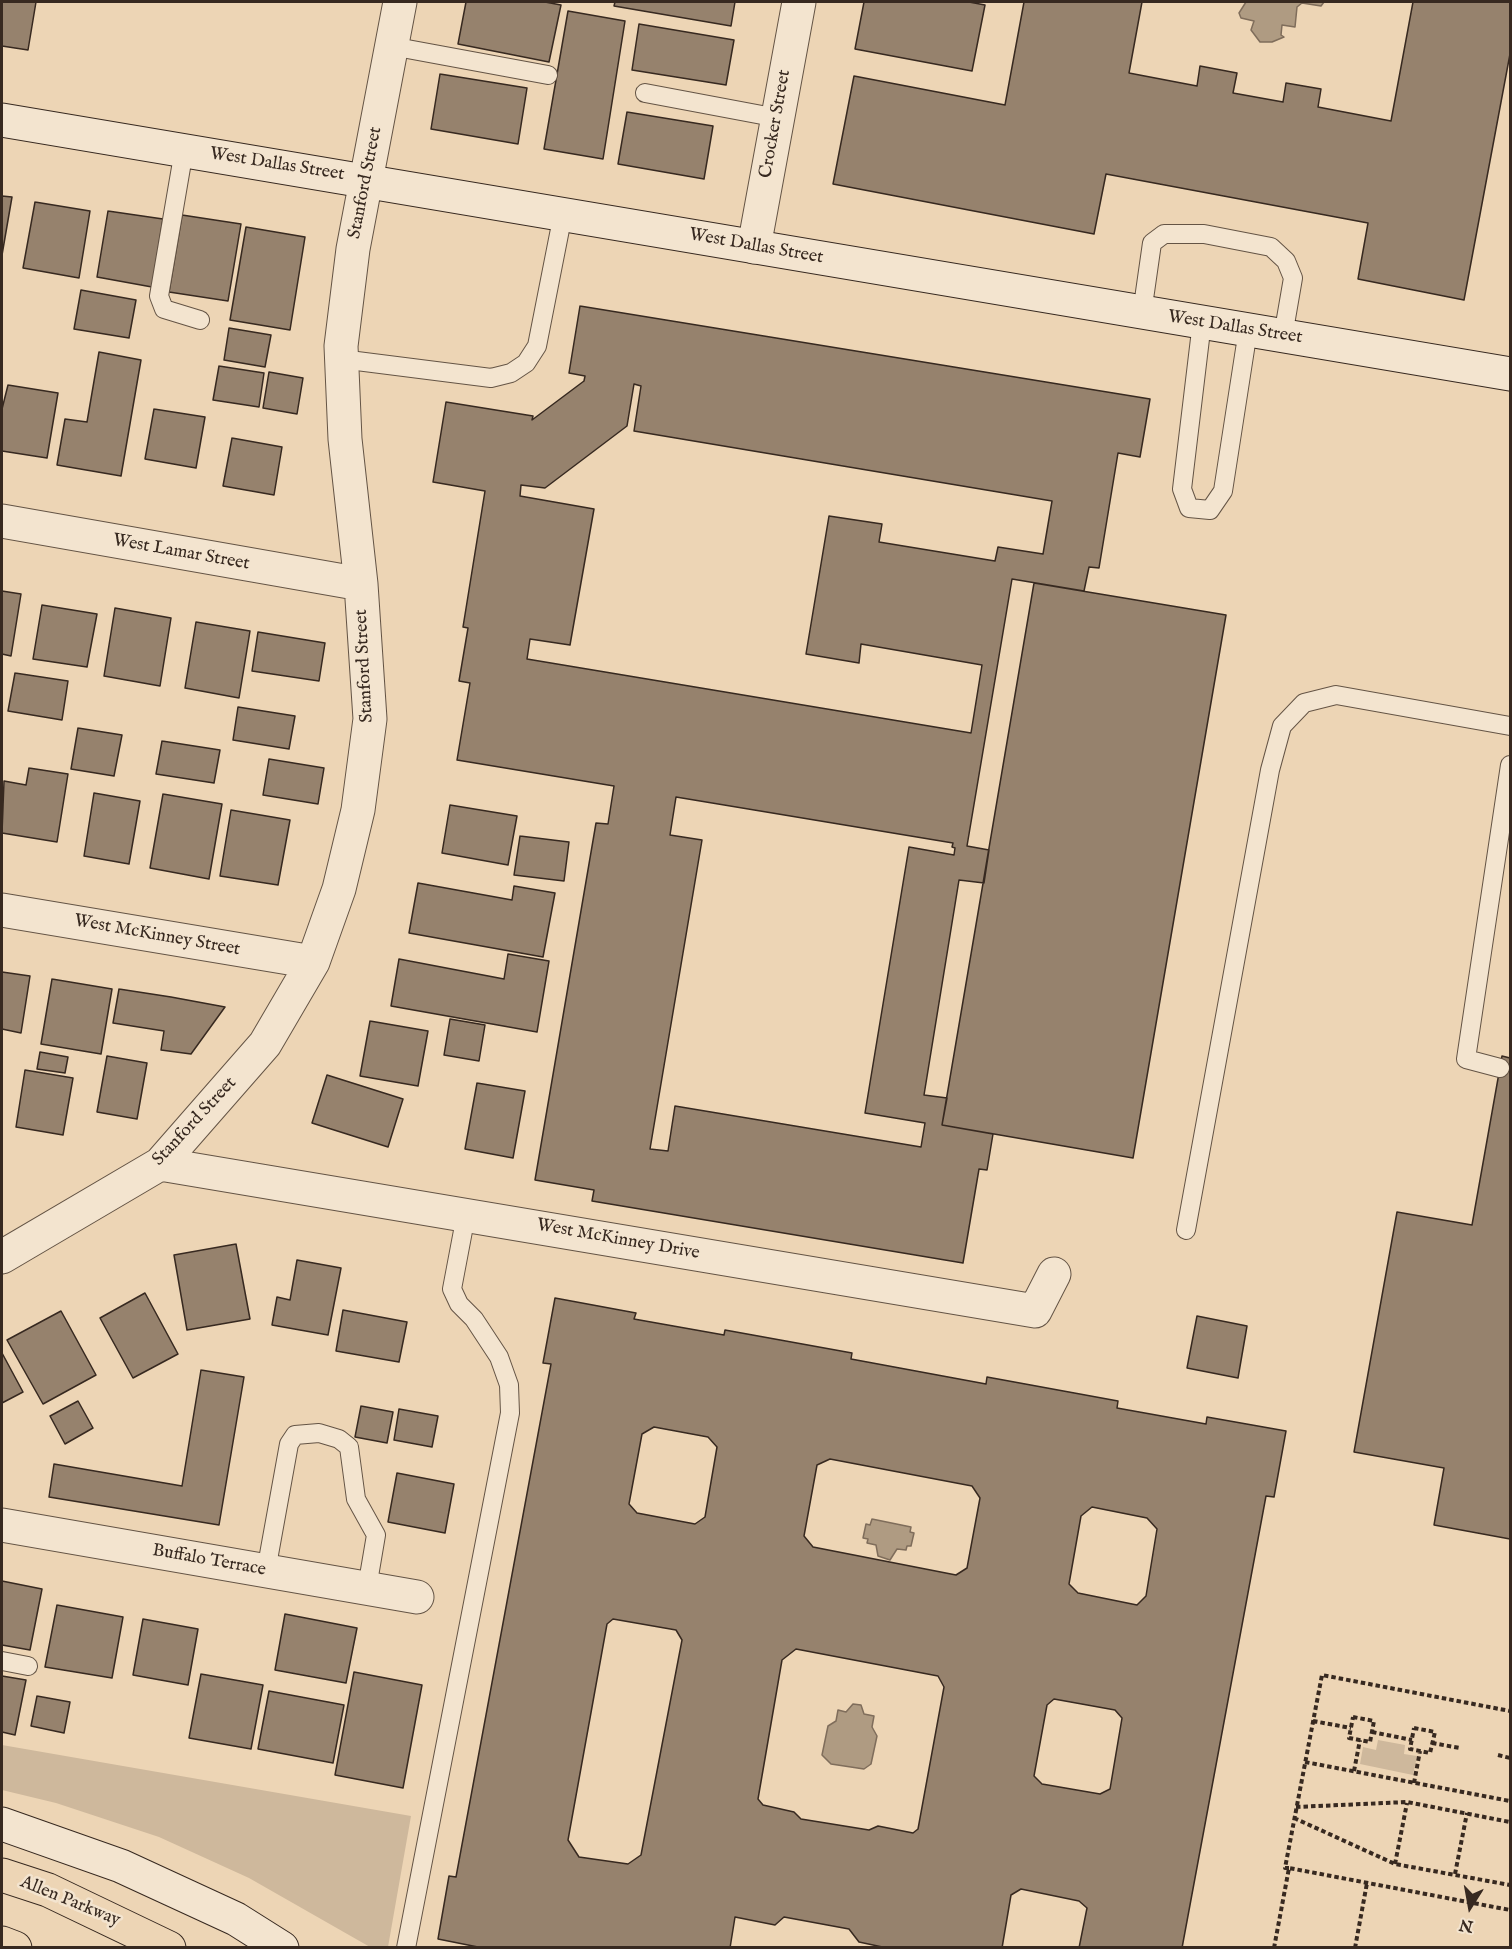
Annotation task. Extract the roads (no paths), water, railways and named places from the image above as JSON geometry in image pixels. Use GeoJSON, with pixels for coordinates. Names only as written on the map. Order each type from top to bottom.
{"type":"FeatureCollection","features":[{"type":"Feature","properties":{"kind":"main road","name":"Allen Parkway"},"geometry":{"type":"LineString","coordinates":[[2,1875],[48,1890],[169,1947]]}},
{"type":"Feature","properties":{"kind":"main road"},"geometry":{"type":"LineString","coordinates":[[2,1943],[15,1947]]}},
{"type":"Feature","properties":{"kind":"street","name":"Stanford Street"},"geometry":{"type":"LineString","coordinates":[[2,1257],[160,1164],[265,1044],[313,962],[339,889],[355,822],[370,719],[361,584],[345,439],[341,359],[353,249],[400,2]]}},
{"type":"Feature","properties":{"kind":"street","name":"Crocker Street"},"geometry":{"type":"LineString","coordinates":[[754,247],[799,2]]}},
{"type":"Feature","properties":{"kind":"street","name":"West Dallas Street"},"geometry":{"type":"LineString","coordinates":[[2,120],[1510,374]]}},
{"type":"Feature","properties":{"kind":"street","name":"West Lamar Street"},"geometry":{"type":"LineString","coordinates":[[2,521],[361,584]]}},
{"type":"Feature","properties":{"kind":"street","name":"West McKinney Street"},"geometry":{"type":"LineString","coordinates":[[2,910],[313,962]]}},
{"type":"Feature","properties":{"kind":"street","name":"West McKinney Drive"},"geometry":{"type":"LineString","coordinates":[[160,1164],[1035,1311],[1054,1274]]}},
{"type":"Feature","properties":{"kind":"street","name":"Buffalo Terrace"},"geometry":{"type":"LineString","coordinates":[[2,1525],[417,1597]]}},
{"type":"Feature","properties":{"kind":"street"},"geometry":{"type":"LineString","coordinates":[[2,1824],[121,1866],[236,1919],[282,1947]]}},
{"type":"Feature","properties":{"kind":"lane"},"geometry":{"type":"LineString","coordinates":[[391,46],[548,75]]}},
{"type":"Feature","properties":{"kind":"lane"},"geometry":{"type":"LineString","coordinates":[[645,93],[778,118]]}},
{"type":"Feature","properties":{"kind":"lane"},"geometry":{"type":"LineString","coordinates":[[184,150],[159,296],[164,309],[200,320]]}},
{"type":"Feature","properties":{"kind":"lane"},"geometry":{"type":"LineString","coordinates":[[341,359],[491,378],[511,373],[526,363],[537,346],[562,214]]}},
{"type":"Feature","properties":{"kind":"lane"},"geometry":{"type":"LineString","coordinates":[[1142,313],[1152,243],[1164,234],[1204,234],[1271,247],[1286,261],[1293,278],[1283,336]]}},
{"type":"Feature","properties":{"kind":"lane"},"geometry":{"type":"LineString","coordinates":[[1202,322],[1182,489],[1189,508],[1210,510],[1223,491],[1248,330]]}},
{"type":"Feature","properties":{"kind":"lane"},"geometry":{"type":"LineString","coordinates":[[1186,1230],[1270,770],[1282,726],[1304,703],[1336,695],[1510,726]]}},
{"type":"Feature","properties":{"kind":"lane"},"geometry":{"type":"LineString","coordinates":[[1500,1068],[1466,1059],[1510,765]]}},
{"type":"Feature","properties":{"kind":"lane"},"geometry":{"type":"LineString","coordinates":[[406,1947],[510,1413],[510,1385],[499,1357],[474,1319],[459,1304],[452,1289],[466,1215]]}},
{"type":"Feature","properties":{"kind":"lane"},"geometry":{"type":"LineString","coordinates":[[266,1571],[289,1444],[296,1435],[319,1433],[339,1439],[349,1447],[356,1498],[376,1535],[367,1588]]}},
{"type":"Feature","properties":{"kind":"lane"},"geometry":{"type":"LineString","coordinates":[[2,1661],[28,1666]]}}]}
